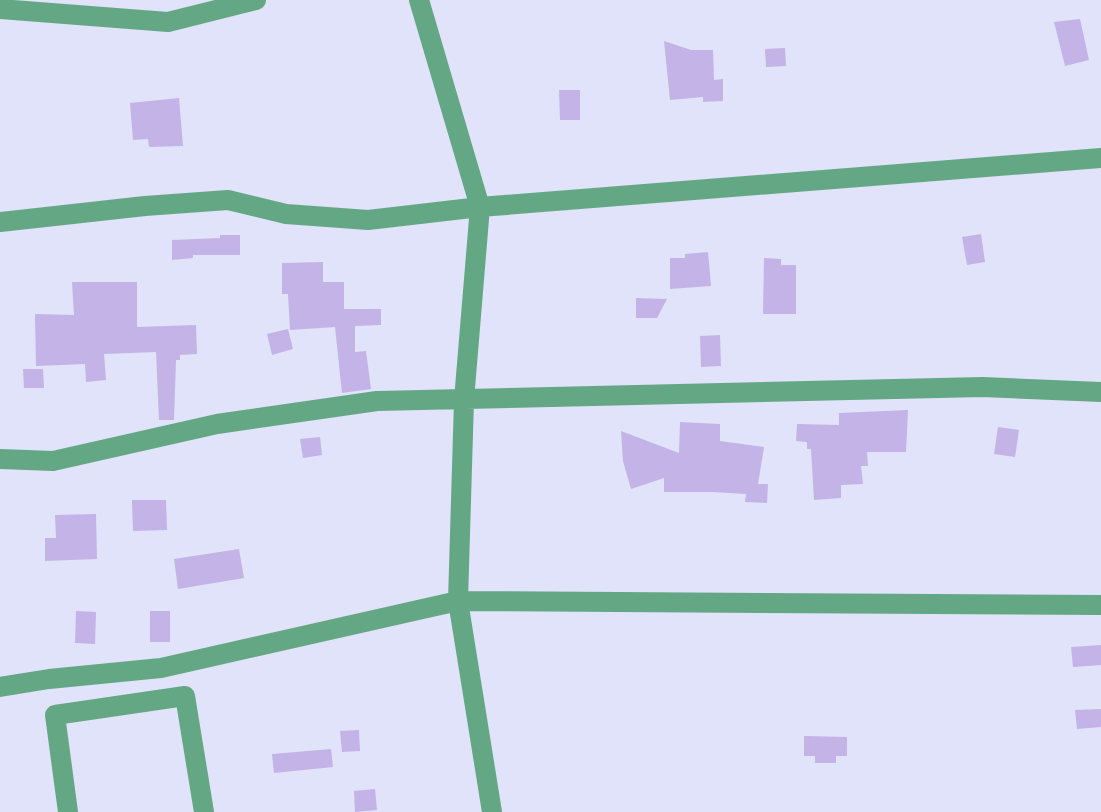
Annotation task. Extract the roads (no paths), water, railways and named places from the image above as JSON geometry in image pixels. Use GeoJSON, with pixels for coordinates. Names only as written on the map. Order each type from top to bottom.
{"type":"FeatureCollection","features":[{"type":"Feature","properties":{"kind":"street"},"geometry":{"type":"LineString","coordinates":[[0,9],[168,22],[256,0]]}},
{"type":"Feature","properties":{"kind":"street"},"geometry":{"type":"LineString","coordinates":[[419,0],[480,207],[464,400],[458,601],[492,812]]}},
{"type":"Feature","properties":{"kind":"street"},"geometry":{"type":"LineString","coordinates":[[0,222],[228,200],[286,214],[368,220],[480,207],[1101,158]]}},
{"type":"Feature","properties":{"kind":"street"},"geometry":{"type":"LineString","coordinates":[[0,459],[53,461],[217,424],[377,401],[983,387],[1101,392]]}},
{"type":"Feature","properties":{"kind":"street"},"geometry":{"type":"LineString","coordinates":[[0,687],[161,668],[458,601],[1101,605]]}},
{"type":"Feature","properties":{"kind":"street"},"geometry":{"type":"LineString","coordinates":[[68,812],[55,715],[185,696],[204,812]]}}]}
